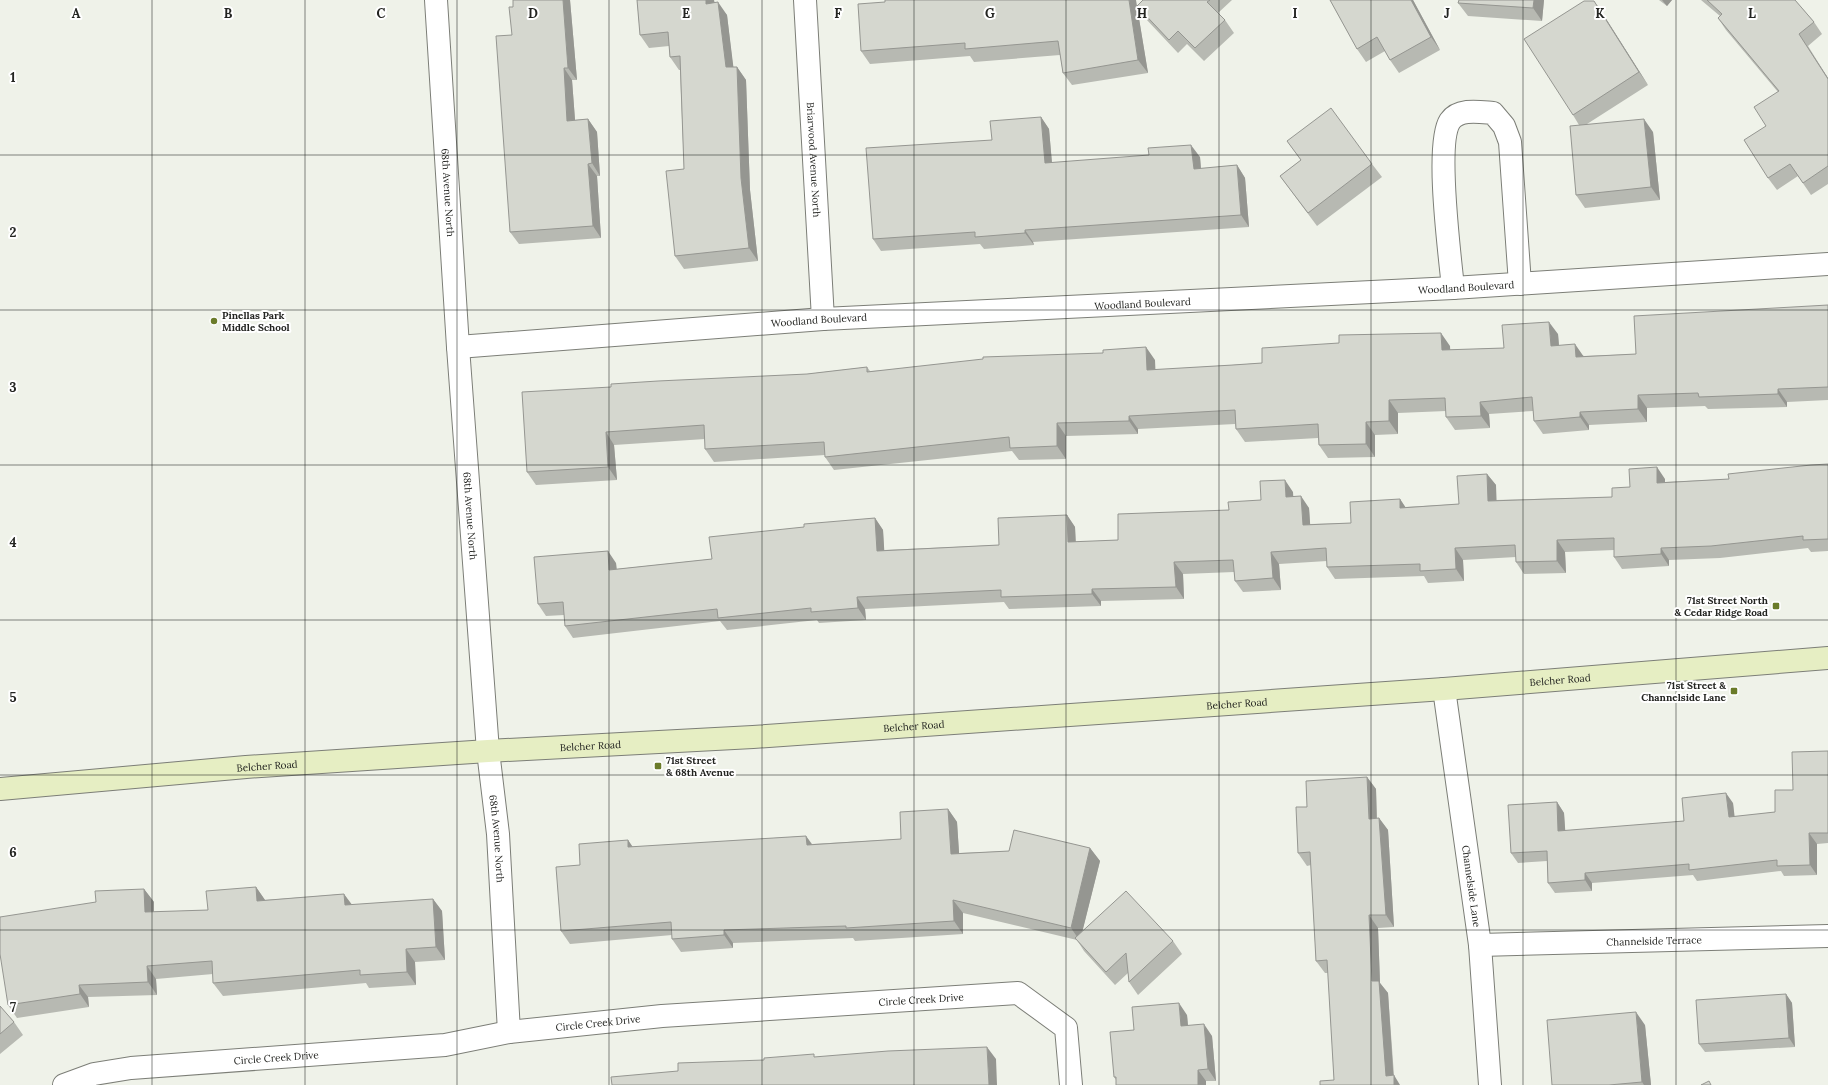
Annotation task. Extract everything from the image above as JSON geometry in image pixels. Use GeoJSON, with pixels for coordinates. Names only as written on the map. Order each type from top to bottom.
{"type":"FeatureCollection","features":[{"type":"Feature","properties":{"kind":"main road","name":"Belcher Road"},"geometry":{"type":"LineString","coordinates":[[0,788],[246,767],[488,751],[753,738],[1444,689],[1828,658]]}},
{"type":"Feature","properties":{"kind":"street","name":"68th Avenue North"},"geometry":{"type":"LineString","coordinates":[[436,0],[458,347],[488,751],[498,834],[509,1032]]}},
{"type":"Feature","properties":{"kind":"street","name":"Briarwood Avenue North"},"geometry":{"type":"LineString","coordinates":[[805,0],[823,319]]}},
{"type":"Feature","properties":{"kind":"street"},"geometry":{"type":"LineString","coordinates":[[1453,288],[1443,161],[1445,136],[1450,120],[1464,112],[1493,113],[1504,126],[1510,142],[1520,284]]}},
{"type":"Feature","properties":{"kind":"street","name":"Woodland Boulevard"},"geometry":{"type":"LineString","coordinates":[[458,347],[823,319],[1453,288],[1828,264]]}},
{"type":"Feature","properties":{"kind":"street","name":"Channelside Lane"},"geometry":{"type":"LineString","coordinates":[[1444,689],[1480,945],[1490,1085]]}},
{"type":"Feature","properties":{"kind":"street","name":"Channelside Terrace"},"geometry":{"type":"LineString","coordinates":[[1480,945],[1828,936]]}},
{"type":"Feature","properties":{"kind":"street","name":"Circle Creek Drive"},"geometry":{"type":"LineString","coordinates":[[64,1085],[94,1074],[131,1068],[445,1045],[509,1032],[662,1016],[1018,993],[1066,1028],[1071,1085]]}},
{"type":"Feature","properties":{"kind":"building"},"geometry":{"type":"Polygon","coordinates":[[[513,0],[563,0],[568,68],[564,68],[567,121],[588,119],[592,163],[588,164],[593,226],[510,232],[496,36],[512,35],[509,7],[513,7],[513,0]]]}},
{"type":"Feature","properties":{"kind":"building"},"geometry":{"type":"Polygon","coordinates":[[[637,0],[706,0],[706,4],[718,2],[726,67],[737,67],[741,178],[749,248],[675,256],[666,171],[684,169],[680,56],[670,57],[668,32],[640,35],[637,0]]]}},
{"type":"Feature","properties":{"kind":"building"},"geometry":{"type":"Polygon","coordinates":[[[885,0],[1129,0],[1138,60],[1063,73],[1058,41],[965,49],[965,43],[861,51],[858,4],[885,2],[885,0]]]}},
{"type":"Feature","properties":{"kind":"building"},"geometry":{"type":"Polygon","coordinates":[[[1143,0],[1210,0],[1207,2],[1225,20],[1195,48],[1178,31],[1169,40],[1137,6],[1143,0]]]}},
{"type":"Feature","properties":{"kind":"building"},"geometry":{"type":"Polygon","coordinates":[[[1330,0],[1411,0],[1431,37],[1390,60],[1377,37],[1357,49],[1330,0]]]}},
{"type":"Feature","properties":{"kind":"building"},"geometry":{"type":"Polygon","coordinates":[[[1459,0],[1534,0],[1533,8],[1458,3],[1459,0]]]}},
{"type":"Feature","properties":{"kind":"building"},"geometry":{"type":"Polygon","coordinates":[[[1707,0],[1795,0],[1814,22],[1799,34],[1828,79],[1828,166],[1803,183],[1790,164],[1768,178],[1744,140],[1766,126],[1754,107],[1779,91],[1718,18],[1722,14],[1707,0]]]}},
{"type":"Feature","properties":{"kind":"building"},"geometry":{"type":"Polygon","coordinates":[[[1584,1],[1594,1],[1639,72],[1573,115],[1524,39],[1584,1]]]}},
{"type":"Feature","properties":{"kind":"building"},"geometry":{"type":"Polygon","coordinates":[[[1331,108],[1372,164],[1308,213],[1280,176],[1301,160],[1287,141],[1331,108]]]}},
{"type":"Feature","properties":{"kind":"building"},"geometry":{"type":"Polygon","coordinates":[[[1041,117],[1045,163],[1149,155],[1148,148],[1191,145],[1194,169],[1237,165],[1241,215],[1025,230],[1025,233],[975,237],[975,232],[873,239],[866,148],[992,140],[990,121],[1041,117]]]}},
{"type":"Feature","properties":{"kind":"building"},"geometry":{"type":"Polygon","coordinates":[[[1644,119],[1651,187],[1576,195],[1570,126],[1644,119]]]}},
{"type":"Feature","properties":{"kind":"building"},"geometry":{"type":"Polygon","coordinates":[[[1828,305],[1828,387],[1778,389],[1778,394],[1699,397],[1698,393],[1638,395],[1638,409],[1580,412],[1580,417],[1534,421],[1532,397],[1480,402],[1481,416],[1446,417],[1445,398],[1389,400],[1389,421],[1366,422],[1366,444],[1319,445],[1318,424],[1236,429],[1235,410],[1129,416],[1129,421],[1057,423],[1057,446],[1010,448],[1009,437],[825,457],[824,442],[705,449],[704,425],[606,432],[608,467],[527,472],[522,392],[611,387],[611,384],[658,381],[807,374],[867,367],[867,372],[983,359],[983,357],[1103,353],[1103,350],[1146,347],[1147,370],[1262,363],[1262,348],[1339,343],[1339,335],[1441,333],[1442,350],[1504,348],[1502,325],[1549,322],[1551,346],[1575,344],[1576,357],[1636,354],[1634,316],[1828,305]]]}},
{"type":"Feature","properties":{"kind":"building"},"geometry":{"type":"Polygon","coordinates":[[[1828,464],[1828,539],[1803,540],[1803,536],[1711,546],[1661,548],[1661,554],[1614,557],[1614,538],[1557,540],[1557,561],[1516,562],[1515,545],[1455,548],[1456,569],[1420,571],[1420,564],[1327,567],[1326,548],[1271,552],[1273,578],[1235,581],[1233,560],[1174,562],[1176,587],[1092,589],[1092,594],[1001,597],[1001,590],[857,597],[858,608],[811,612],[811,608],[718,618],[717,609],[565,626],[563,602],[538,604],[534,557],[608,551],[609,570],[712,559],[709,537],[804,527],[804,524],[875,518],[877,551],[999,545],[998,518],[1067,515],[1068,542],[1118,540],[1118,514],[1229,510],[1228,502],[1261,500],[1260,481],[1285,480],[1286,497],[1301,496],[1303,525],[1351,523],[1350,502],[1400,499],[1400,508],[1459,504],[1457,476],[1487,474],[1488,501],[1612,497],[1612,488],[1630,487],[1629,469],[1657,467],[1657,483],[1729,479],[1728,474],[1828,464]]]}},
{"type":"Feature","properties":{"kind":"building"},"geometry":{"type":"Polygon","coordinates":[[[1828,751],[1828,833],[1809,833],[1810,865],[1777,866],[1777,860],[1689,870],[1689,864],[1585,873],[1585,880],[1548,883],[1547,851],[1511,853],[1508,805],[1557,802],[1558,831],[1684,821],[1682,798],[1726,793],[1729,817],[1775,812],[1775,790],[1793,790],[1792,752],[1828,751]]]}},
{"type":"Feature","properties":{"kind":"building"},"geometry":{"type":"Polygon","coordinates":[[[1367,777],[1369,819],[1379,818],[1386,915],[1369,915],[1372,981],[1379,981],[1386,1076],[1394,1075],[1394,1085],[1320,1085],[1320,1081],[1334,1080],[1327,960],[1316,961],[1310,852],[1298,853],[1296,807],[1307,807],[1306,781],[1367,777]]]}},
{"type":"Feature","properties":{"kind":"building"},"geometry":{"type":"Polygon","coordinates":[[[948,809],[951,854],[1009,851],[1014,830],[1090,848],[1071,928],[953,900],[954,921],[846,928],[846,926],[724,930],[724,935],[672,939],[671,922],[561,931],[556,867],[580,865],[579,844],[628,840],[628,847],[806,836],[807,845],[901,839],[900,812],[948,809]]]}},
{"type":"Feature","properties":{"kind":"building"},"geometry":{"type":"Polygon","coordinates":[[[256,887],[257,901],[344,894],[345,905],[433,899],[436,947],[406,949],[407,972],[360,975],[360,970],[213,983],[212,961],[147,966],[148,982],[79,985],[80,994],[8,1005],[0,954],[0,917],[96,902],[95,891],[144,889],[145,912],[208,910],[206,891],[256,887]]]}},
{"type":"Feature","properties":{"kind":"building"},"geometry":{"type":"Polygon","coordinates":[[[1126,891],[1173,941],[1129,982],[1126,953],[1106,972],[1075,938],[1126,891]]]}},
{"type":"Feature","properties":{"kind":"building"},"geometry":{"type":"Polygon","coordinates":[[[1786,994],[1789,1038],[1699,1044],[1696,1000],[1786,994]]]}},
{"type":"Feature","properties":{"kind":"building"},"geometry":{"type":"Polygon","coordinates":[[[1179,1003],[1181,1026],[1204,1024],[1208,1069],[1198,1070],[1198,1085],[1116,1085],[1110,1032],[1134,1030],[1132,1007],[1179,1003]]]}},
{"type":"Feature","properties":{"kind":"building"},"geometry":{"type":"Polygon","coordinates":[[[0,1006],[14,1022],[0,1034],[0,1006]]]}},
{"type":"Feature","properties":{"kind":"building"},"geometry":{"type":"Polygon","coordinates":[[[1636,1012],[1642,1082],[1609,1085],[1552,1085],[1547,1020],[1636,1012]]]}},
{"type":"Feature","properties":{"kind":"building"},"geometry":{"type":"Polygon","coordinates":[[[987,1047],[989,1085],[612,1085],[611,1077],[678,1071],[678,1063],[764,1060],[764,1058],[814,1054],[814,1057],[888,1051],[987,1047]]]}},
{"type":"Feature","properties":{"kind":"building"},"geometry":{"type":"Polygon","coordinates":[[[1709,1081],[1711,1085],[1701,1085],[1709,1081]]]}},
{"type":"Feature","properties":{"kind":"place","name":"Pinellas Park Middle School"},"geometry":{"type":"Point","coordinates":[214,321]}},
{"type":"Feature","properties":{"kind":"place","name":"71st Street North & Cedar Ridge Road"},"geometry":{"type":"Point","coordinates":[1776,606]}},
{"type":"Feature","properties":{"kind":"place","name":"71st Street & Channelside Lane"},"geometry":{"type":"Point","coordinates":[1734,691]}},
{"type":"Feature","properties":{"kind":"place","name":"71st Street & 68th Avenue"},"geometry":{"type":"Point","coordinates":[658,766]}}]}
